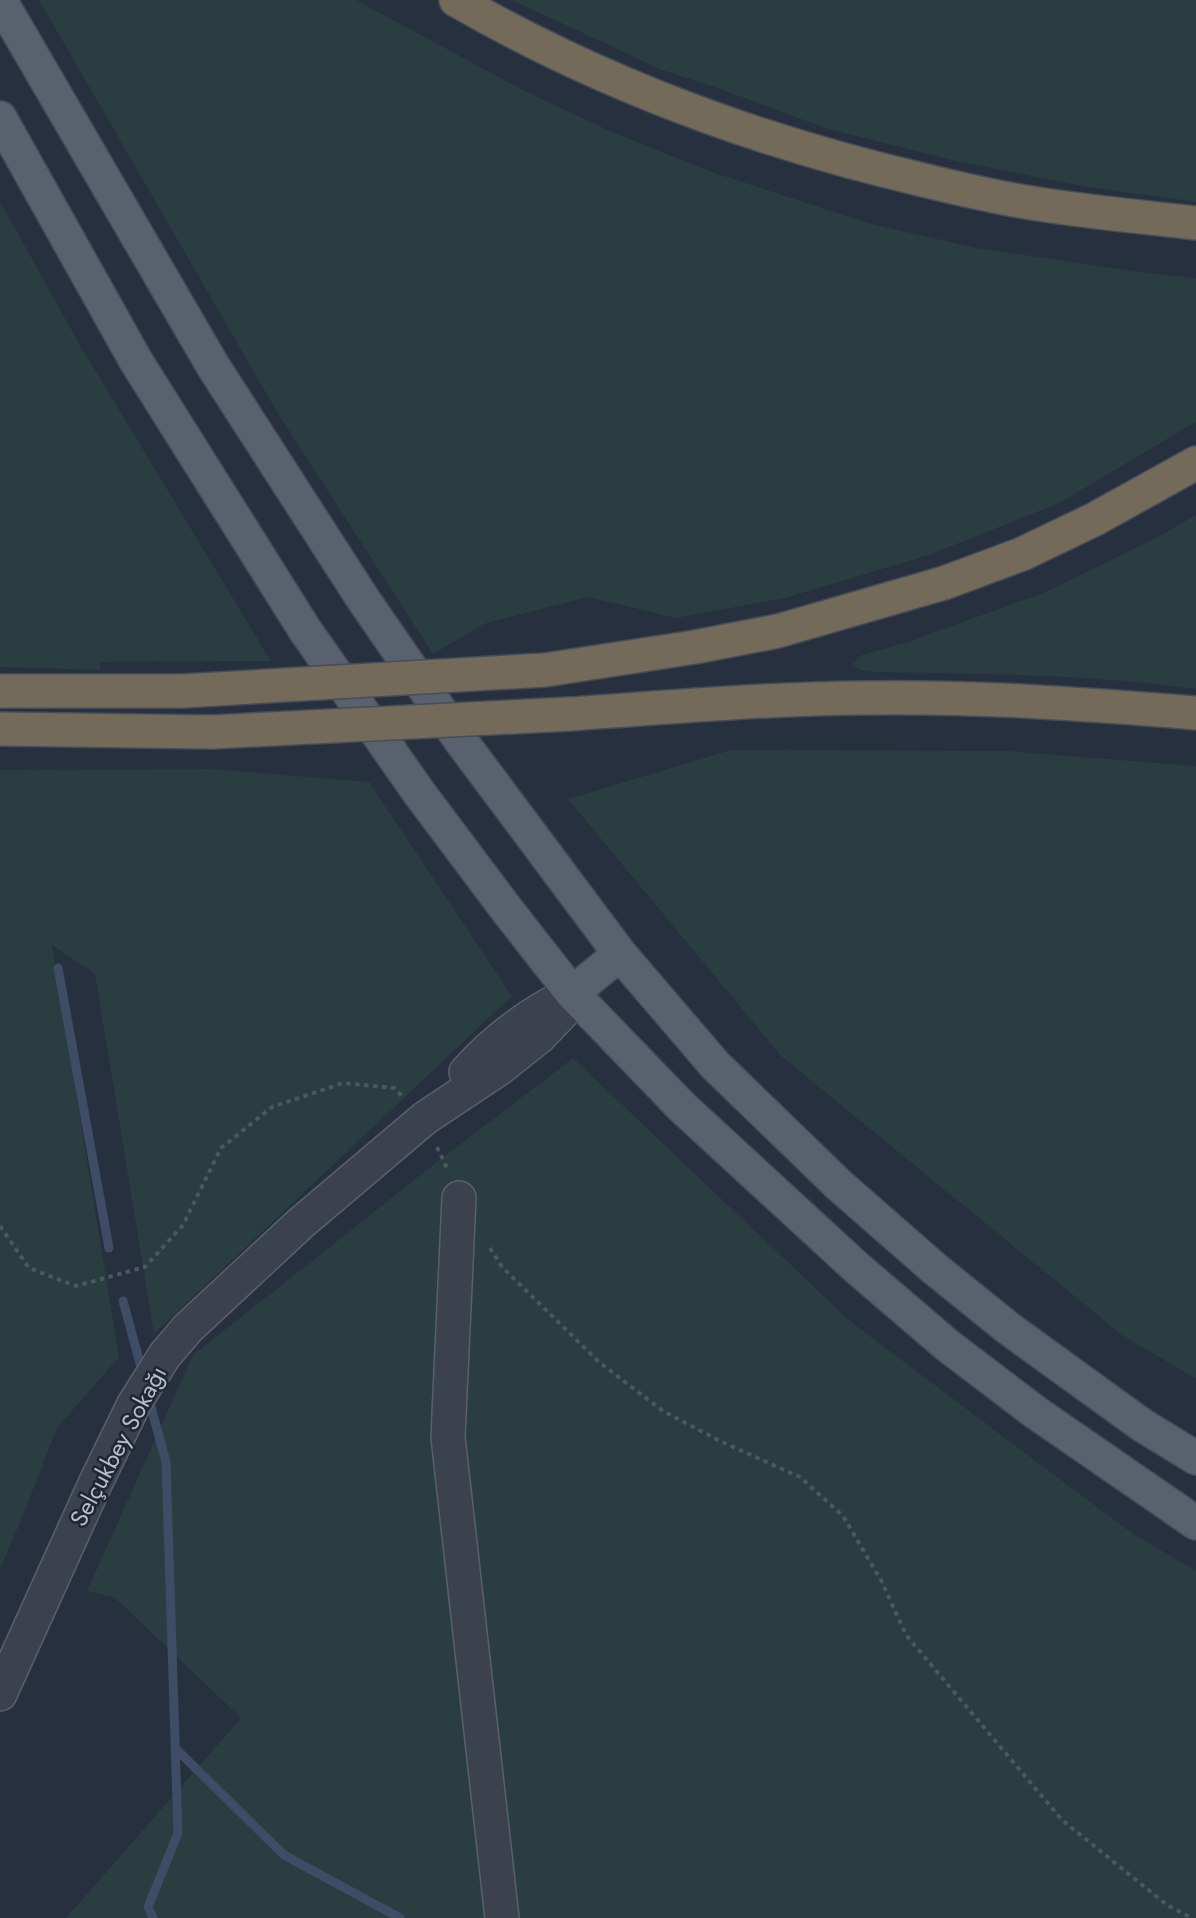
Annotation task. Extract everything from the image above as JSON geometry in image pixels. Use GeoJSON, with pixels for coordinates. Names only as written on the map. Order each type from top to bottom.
{"type":"FeatureCollection","features":[{"type":"Feature","properties":{"kind":"highway"},"geometry":{"type":"LineString","coordinates":[[456,0],[554,52],[627,84],[738,129],[784,143],[874,169],[966,190],[1064,208],[1196,223]]}},
{"type":"Feature","properties":{"kind":"highway"},"geometry":{"type":"LineString","coordinates":[[0,692],[182,691],[545,670],[695,648],[778,631],[944,583],[1022,554],[1095,519],[1196,464]]}},
{"type":"Feature","properties":{"kind":"highway"},"geometry":{"type":"LineString","coordinates":[[0,729],[212,732],[570,714],[710,703],[862,698],[1039,701],[1196,713]]}},
{"type":"Feature","properties":{"kind":"main road"},"geometry":{"type":"LineString","coordinates":[[0,0],[213,366],[357,589],[461,741],[620,954],[715,1065],[848,1193],[935,1269],[1008,1328],[1142,1425],[1196,1458]]}},
{"type":"Feature","properties":{"kind":"main road"},"geometry":{"type":"LineString","coordinates":[[0,118],[136,361],[304,630],[420,794],[572,993],[690,1114],[857,1268],[929,1330],[1035,1412],[1196,1523]]}},
{"type":"Feature","properties":{"kind":"main road"},"geometry":{"type":"LineString","coordinates":[[572,993],[620,954]]}},
{"type":"Feature","properties":{"kind":"street","name":"Selçukbey Sokağı"},"geometry":{"type":"LineString","coordinates":[[0,1694],[94,1484],[134,1404],[165,1355],[188,1328],[301,1223],[425,1118],[485,1051],[536,1011],[572,993]]}},
{"type":"Feature","properties":{"kind":"street"},"geometry":{"type":"LineString","coordinates":[[459,1198],[448,1437],[502,1918]]}},
{"type":"Feature","properties":{"kind":"path"},"geometry":{"type":"LineString","coordinates":[[0,1226],[29,1268],[76,1286],[145,1266],[183,1225],[221,1148],[272,1107],[343,1083],[394,1088],[425,1118],[459,1198]]}},
{"type":"Feature","properties":{"kind":"path"},"geometry":{"type":"LineString","coordinates":[[490,1247],[502,1267],[599,1362],[663,1411],[722,1442],[800,1477],[843,1516],[882,1582],[906,1635],[1062,1820],[1167,1905],[1192,1918]]}},
{"type":"Feature","properties":{"kind":"shaded area"},"geometry":{"type":"Polygon","coordinates":[[[39,0],[356,0],[523,90],[610,131],[709,171],[871,224],[977,248],[1196,278],[1196,422],[1059,503],[929,555],[785,598],[676,618],[588,597],[486,623],[433,654],[277,412],[39,0]]]}},
{"type":"Feature","properties":{"kind":"shaded area"},"geometry":{"type":"Polygon","coordinates":[[[512,0],[1196,0],[1196,202],[1088,187],[960,162],[825,128],[718,88],[662,70],[512,0]]]}},
{"type":"Feature","properties":{"kind":"shaded area"},"geometry":{"type":"Polygon","coordinates":[[[0,201],[81,347],[271,661],[100,662],[100,670],[0,667],[0,201]]]}},
{"type":"Feature","properties":{"kind":"shaded area"},"geometry":{"type":"Polygon","coordinates":[[[1196,515],[1196,689],[1116,680],[995,674],[874,672],[861,670],[852,664],[862,655],[905,643],[1043,593],[1154,539],[1196,515]]]}},
{"type":"Feature","properties":{"kind":"shaded area"},"geometry":{"type":"Polygon","coordinates":[[[731,750],[1008,751],[1196,766],[1196,1379],[1122,1335],[781,1056],[568,799],[731,750]]]}},
{"type":"Feature","properties":{"kind":"shaded area"},"geometry":{"type":"Polygon","coordinates":[[[211,769],[369,782],[512,996],[154,1334],[95,974],[52,945],[119,1357],[57,1428],[0,1569],[0,770],[211,769]]]}},
{"type":"Feature","properties":{"kind":"shaded area"},"geometry":{"type":"Polygon","coordinates":[[[573,1058],[851,1322],[1132,1533],[1196,1571],[1196,1918],[66,1918],[241,1718],[114,1597],[87,1591],[193,1355],[573,1058]]]}},
{"type":"Feature","properties":{"kind":"waterway"},"geometry":{"type":"LineString","coordinates":[[58,968],[109,1248]]}},
{"type":"Feature","properties":{"kind":"waterway"},"geometry":{"type":"LineString","coordinates":[[123,1301],[143,1374]]}},
{"type":"Feature","properties":{"kind":"waterway"},"geometry":{"type":"LineString","coordinates":[[148,1396],[166,1462],[178,1833],[148,1907],[153,1918]]}},
{"type":"Feature","properties":{"kind":"waterway"},"geometry":{"type":"LineString","coordinates":[[175,1748],[284,1855],[400,1918]]}}]}
